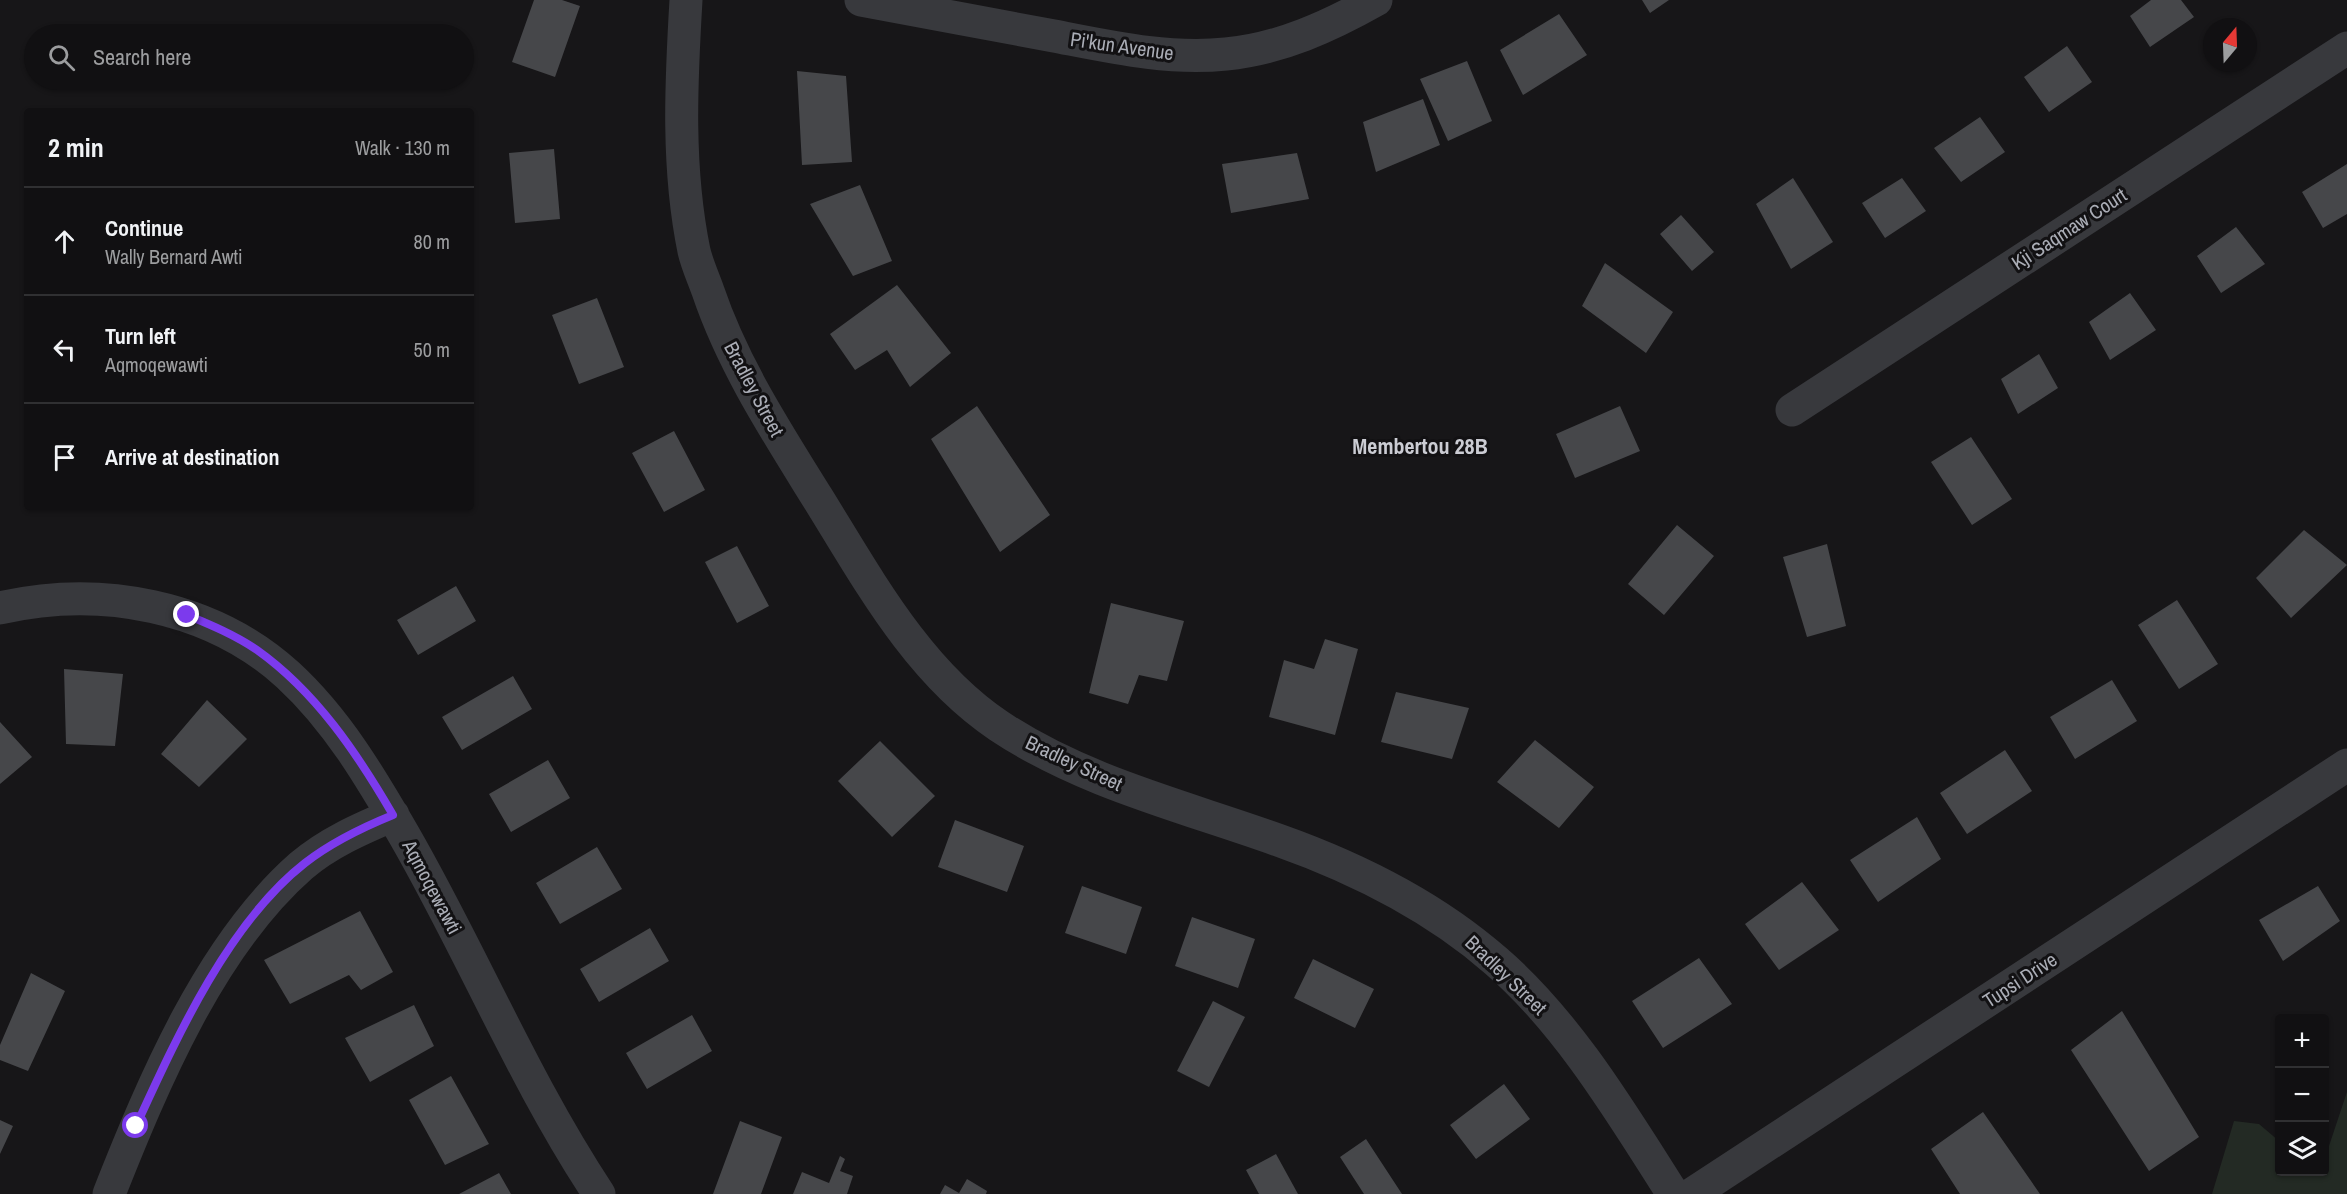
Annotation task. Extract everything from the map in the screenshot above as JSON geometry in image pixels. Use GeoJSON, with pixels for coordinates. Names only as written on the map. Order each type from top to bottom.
{"type":"FeatureCollection","features":[{"type":"Feature","properties":{"kind":"street","name":"Bradley Street"},"geometry":{"type":"LineString","coordinates":[[686,0],[682,71],[684,186],[695,254],[717,318],[740,368],[770,421],[870,583],[906,633],[946,681],[988,717],[1051,757],[1112,783],[1282,841],[1339,863],[1394,889],[1454,926],[1499,963],[1538,1003],[1617,1106],[1673,1194]]}},
{"type":"Feature","properties":{"kind":"street","name":"Pi'kun Avenue"},"geometry":{"type":"LineString","coordinates":[[861,0],[1136,51],[1185,55],[1227,54],[1284,42],[1330,24],[1376,0]]}},
{"type":"Feature","properties":{"kind":"street","name":"Kji Saqmaw Court"},"geometry":{"type":"LineString","coordinates":[[1792,410],[2347,48]]}},
{"type":"Feature","properties":{"kind":"street","name":"Aqmoqewawti"},"geometry":{"type":"LineString","coordinates":[[0,608],[54,599],[117,600],[178,613],[223,630],[256,650],[288,674],[343,736],[393,815],[445,909],[541,1097],[599,1194]]}},
{"type":"Feature","properties":{"kind":"street","name":"Tupsi Drive"},"geometry":{"type":"LineString","coordinates":[[1692,1194],[2347,765]]}},
{"type":"Feature","properties":{"kind":"street"},"geometry":{"type":"LineString","coordinates":[[109,1194],[136,1126],[180,1034],[212,977],[246,926],[302,865],[346,836],[393,815]]}},
{"type":"Feature","properties":{"kind":"shaded area"},"geometry":{"type":"Polygon","coordinates":[[[2347,1092],[2347,1194],[2212,1194],[2234,1121],[2259,1124],[2275,1138],[2275,1176],[2329,1176],[2329,1146],[2347,1092]]]}},
{"type":"Feature","properties":{"kind":"building"},"geometry":{"type":"Polygon","coordinates":[[[534,0],[562,0],[580,6],[555,77],[512,62],[534,0]]]}},
{"type":"Feature","properties":{"kind":"building"},"geometry":{"type":"Polygon","coordinates":[[[1642,0],[1669,0],[1650,13],[1642,0]]]}},
{"type":"Feature","properties":{"kind":"building"},"geometry":{"type":"Polygon","coordinates":[[[2151,0],[2181,0],[2194,17],[2150,47],[2130,16],[2151,0]]]}},
{"type":"Feature","properties":{"kind":"building"},"geometry":{"type":"Polygon","coordinates":[[[1559,14],[1587,55],[1523,95],[1500,50],[1559,14]]]}},
{"type":"Feature","properties":{"kind":"building"},"geometry":{"type":"Polygon","coordinates":[[[2067,46],[2092,82],[2049,112],[2024,77],[2067,46]]]}},
{"type":"Feature","properties":{"kind":"building"},"geometry":{"type":"Polygon","coordinates":[[[1467,61],[1492,121],[1448,141],[1420,79],[1467,61]]]}},
{"type":"Feature","properties":{"kind":"building"},"geometry":{"type":"Polygon","coordinates":[[[797,71],[846,76],[852,162],[802,165],[797,71]]]}},
{"type":"Feature","properties":{"kind":"building"},"geometry":{"type":"Polygon","coordinates":[[[1423,99],[1440,145],[1376,172],[1363,122],[1423,99]]]}},
{"type":"Feature","properties":{"kind":"building"},"geometry":{"type":"Polygon","coordinates":[[[1980,117],[2005,152],[1961,182],[1934,148],[1980,117]]]}},
{"type":"Feature","properties":{"kind":"building"},"geometry":{"type":"Polygon","coordinates":[[[554,149],[560,219],[515,223],[509,153],[554,149]]]}},
{"type":"Feature","properties":{"kind":"building"},"geometry":{"type":"Polygon","coordinates":[[[1297,153],[1309,199],[1231,213],[1222,164],[1297,153]]]}},
{"type":"Feature","properties":{"kind":"building"},"geometry":{"type":"Polygon","coordinates":[[[2347,164],[2347,214],[2323,228],[2302,192],[2347,164]]]}},
{"type":"Feature","properties":{"kind":"building"},"geometry":{"type":"Polygon","coordinates":[[[1793,178],[1833,242],[1791,269],[1756,204],[1793,178]]]}},
{"type":"Feature","properties":{"kind":"building"},"geometry":{"type":"Polygon","coordinates":[[[1902,178],[1926,211],[1885,238],[1862,203],[1902,178]]]}},
{"type":"Feature","properties":{"kind":"building"},"geometry":{"type":"Polygon","coordinates":[[[860,185],[892,261],[853,276],[810,204],[860,185]]]}},
{"type":"Feature","properties":{"kind":"building"},"geometry":{"type":"Polygon","coordinates":[[[1681,215],[1714,252],[1692,271],[1660,234],[1681,215]]]}},
{"type":"Feature","properties":{"kind":"building"},"geometry":{"type":"Polygon","coordinates":[[[2236,227],[2265,264],[2221,293],[2197,256],[2236,227]]]}},
{"type":"Feature","properties":{"kind":"building"},"geometry":{"type":"Polygon","coordinates":[[[1605,263],[1673,312],[1646,353],[1582,306],[1605,263]]]}},
{"type":"Feature","properties":{"kind":"building"},"geometry":{"type":"Polygon","coordinates":[[[897,285],[951,353],[910,387],[887,350],[855,370],[830,334],[897,285]]]}},
{"type":"Feature","properties":{"kind":"building"},"geometry":{"type":"Polygon","coordinates":[[[2130,293],[2156,330],[2110,360],[2089,322],[2130,293]]]}},
{"type":"Feature","properties":{"kind":"building"},"geometry":{"type":"Polygon","coordinates":[[[597,298],[624,367],[579,384],[552,315],[597,298]]]}},
{"type":"Feature","properties":{"kind":"building"},"geometry":{"type":"Polygon","coordinates":[[[2039,354],[2058,388],[2018,414],[2001,379],[2039,354]]]}},
{"type":"Feature","properties":{"kind":"building"},"geometry":{"type":"Polygon","coordinates":[[[977,406],[1050,515],[1000,552],[931,439],[977,406]]]}},
{"type":"Feature","properties":{"kind":"building"},"geometry":{"type":"Polygon","coordinates":[[[1620,406],[1640,451],[1575,478],[1556,434],[1620,406]]]}},
{"type":"Feature","properties":{"kind":"building"},"geometry":{"type":"Polygon","coordinates":[[[674,431],[705,490],[664,512],[632,453],[674,431]]]}},
{"type":"Feature","properties":{"kind":"building"},"geometry":{"type":"Polygon","coordinates":[[[1971,437],[2012,499],[1972,525],[1931,462],[1971,437]]]}},
{"type":"Feature","properties":{"kind":"building"},"geometry":{"type":"Polygon","coordinates":[[[1677,525],[1714,556],[1664,615],[1628,584],[1677,525]]]}},
{"type":"Feature","properties":{"kind":"building"},"geometry":{"type":"Polygon","coordinates":[[[2304,530],[2347,565],[2291,618],[2256,578],[2304,530]]]}},
{"type":"Feature","properties":{"kind":"building"},"geometry":{"type":"Polygon","coordinates":[[[1827,544],[1846,626],[1807,637],[1783,557],[1827,544]]]}},
{"type":"Feature","properties":{"kind":"building"},"geometry":{"type":"Polygon","coordinates":[[[737,546],[769,606],[737,623],[705,562],[737,546]]]}},
{"type":"Feature","properties":{"kind":"building"},"geometry":{"type":"Polygon","coordinates":[[[456,586],[476,621],[418,655],[397,620],[456,586]]]}},
{"type":"Feature","properties":{"kind":"building"},"geometry":{"type":"Polygon","coordinates":[[[2177,600],[2218,664],[2179,689],[2138,625],[2177,600]]]}},
{"type":"Feature","properties":{"kind":"building"},"geometry":{"type":"Polygon","coordinates":[[[1111,603],[1184,621],[1167,681],[1139,675],[1128,704],[1089,693],[1111,603]]]}},
{"type":"Feature","properties":{"kind":"building"},"geometry":{"type":"Polygon","coordinates":[[[1325,639],[1358,649],[1335,735],[1269,717],[1284,660],[1314,669],[1325,639]]]}},
{"type":"Feature","properties":{"kind":"building"},"geometry":{"type":"Polygon","coordinates":[[[64,669],[123,674],[115,746],[66,744],[64,669]]]}},
{"type":"Feature","properties":{"kind":"building"},"geometry":{"type":"Polygon","coordinates":[[[513,676],[532,709],[462,750],[442,717],[513,676]]]}},
{"type":"Feature","properties":{"kind":"building"},"geometry":{"type":"Polygon","coordinates":[[[2112,680],[2137,721],[2075,759],[2050,717],[2112,680]]]}},
{"type":"Feature","properties":{"kind":"building"},"geometry":{"type":"Polygon","coordinates":[[[1396,692],[1469,708],[1452,759],[1381,742],[1396,692]]]}},
{"type":"Feature","properties":{"kind":"building"},"geometry":{"type":"Polygon","coordinates":[[[207,700],[247,739],[199,787],[161,754],[207,700]]]}},
{"type":"Feature","properties":{"kind":"building"},"geometry":{"type":"Polygon","coordinates":[[[0,722],[32,757],[0,784],[0,722]]]}},
{"type":"Feature","properties":{"kind":"building"},"geometry":{"type":"Polygon","coordinates":[[[1535,740],[1594,787],[1559,828],[1497,782],[1535,740]]]}},
{"type":"Feature","properties":{"kind":"building"},"geometry":{"type":"Polygon","coordinates":[[[880,741],[935,796],[892,837],[838,781],[880,741]]]}},
{"type":"Feature","properties":{"kind":"building"},"geometry":{"type":"Polygon","coordinates":[[[2005,750],[2032,791],[1967,834],[1940,793],[2005,750]]]}},
{"type":"Feature","properties":{"kind":"building"},"geometry":{"type":"Polygon","coordinates":[[[548,760],[570,798],[511,832],[489,794],[548,760]]]}},
{"type":"Feature","properties":{"kind":"building"},"geometry":{"type":"Polygon","coordinates":[[[1917,817],[1941,859],[1878,902],[1850,860],[1917,817]]]}},
{"type":"Feature","properties":{"kind":"building"},"geometry":{"type":"Polygon","coordinates":[[[955,820],[1024,846],[1007,892],[938,867],[955,820]]]}},
{"type":"Feature","properties":{"kind":"building"},"geometry":{"type":"Polygon","coordinates":[[[597,847],[622,889],[560,924],[536,883],[597,847]]]}},
{"type":"Feature","properties":{"kind":"building"},"geometry":{"type":"Polygon","coordinates":[[[1802,882],[1839,930],[1779,970],[1745,924],[1802,882]]]}},
{"type":"Feature","properties":{"kind":"building"},"geometry":{"type":"Polygon","coordinates":[[[1082,886],[1142,907],[1126,954],[1065,933],[1082,886]]]}},
{"type":"Feature","properties":{"kind":"building"},"geometry":{"type":"Polygon","coordinates":[[[2318,886],[2340,921],[2283,961],[2259,920],[2318,886]]]}},
{"type":"Feature","properties":{"kind":"building"},"geometry":{"type":"Polygon","coordinates":[[[360,911],[393,972],[361,990],[349,975],[290,1004],[264,960],[360,911]]]}},
{"type":"Feature","properties":{"kind":"building"},"geometry":{"type":"Polygon","coordinates":[[[1192,917],[1255,939],[1238,988],[1175,966],[1192,917]]]}},
{"type":"Feature","properties":{"kind":"building"},"geometry":{"type":"Polygon","coordinates":[[[650,928],[669,961],[599,1002],[580,969],[650,928]]]}},
{"type":"Feature","properties":{"kind":"building"},"geometry":{"type":"Polygon","coordinates":[[[1699,958],[1732,1004],[1663,1048],[1632,1001],[1699,958]]]}},
{"type":"Feature","properties":{"kind":"building"},"geometry":{"type":"Polygon","coordinates":[[[1313,959],[1374,989],[1355,1028],[1294,998],[1313,959]]]}},
{"type":"Feature","properties":{"kind":"building"},"geometry":{"type":"Polygon","coordinates":[[[31,973],[65,991],[28,1071],[0,1060],[0,1045],[31,973]]]}},
{"type":"Feature","properties":{"kind":"building"},"geometry":{"type":"Polygon","coordinates":[[[1213,1001],[1245,1017],[1209,1087],[1177,1071],[1213,1001]]]}},
{"type":"Feature","properties":{"kind":"building"},"geometry":{"type":"Polygon","coordinates":[[[414,1005],[434,1046],[370,1082],[345,1038],[414,1005]]]}},
{"type":"Feature","properties":{"kind":"building"},"geometry":{"type":"Polygon","coordinates":[[[2122,1011],[2199,1137],[2149,1171],[2071,1050],[2122,1011]]]}},
{"type":"Feature","properties":{"kind":"building"},"geometry":{"type":"Polygon","coordinates":[[[692,1015],[712,1051],[647,1089],[626,1053],[692,1015]]]}},
{"type":"Feature","properties":{"kind":"building"},"geometry":{"type":"Polygon","coordinates":[[[451,1076],[489,1144],[445,1165],[409,1100],[451,1076]]]}},
{"type":"Feature","properties":{"kind":"building"},"geometry":{"type":"Polygon","coordinates":[[[1504,1084],[1530,1119],[1476,1159],[1450,1125],[1504,1084]]]}},
{"type":"Feature","properties":{"kind":"building"},"geometry":{"type":"Polygon","coordinates":[[[1983,1112],[2040,1194],[1960,1194],[1931,1149],[1983,1112]]]}},
{"type":"Feature","properties":{"kind":"building"},"geometry":{"type":"Polygon","coordinates":[[[0,1120],[13,1126],[0,1154],[0,1120]]]}},
{"type":"Feature","properties":{"kind":"building"},"geometry":{"type":"Polygon","coordinates":[[[740,1121],[782,1137],[761,1194],[713,1194],[740,1121]]]}},
{"type":"Feature","properties":{"kind":"building"},"geometry":{"type":"Polygon","coordinates":[[[1366,1139],[1402,1194],[1364,1194],[1340,1157],[1366,1139]]]}},
{"type":"Feature","properties":{"kind":"building"},"geometry":{"type":"Polygon","coordinates":[[[1276,1154],[1298,1194],[1259,1194],[1246,1170],[1276,1154]]]}},
{"type":"Feature","properties":{"kind":"building"},"geometry":{"type":"Polygon","coordinates":[[[840,1156],[845,1159],[840,1171],[853,1176],[847,1194],[793,1194],[802,1172],[829,1183],[840,1156]]]}},
{"type":"Feature","properties":{"kind":"building"},"geometry":{"type":"Polygon","coordinates":[[[499,1173],[511,1194],[459,1194],[499,1173]]]}},
{"type":"Feature","properties":{"kind":"building"},"geometry":{"type":"Polygon","coordinates":[[[967,1179],[987,1191],[986,1194],[940,1194],[945,1185],[959,1193],[967,1179]]]}},
{"type":"Feature","properties":{"kind":"district","name":"Membertou 28B"},"geometry":{"type":"Point","coordinates":[1420,446]}},
{"type":"Feature","properties":{"kind":"route"},"geometry":{"type":"LineString","coordinates":[[136,1126],[180,1034],[212,977],[228,951],[265,903],[302,865],[320,852],[346,836],[393,815],[343,736],[288,674],[256,650],[223,630],[187,615]]}}]}
